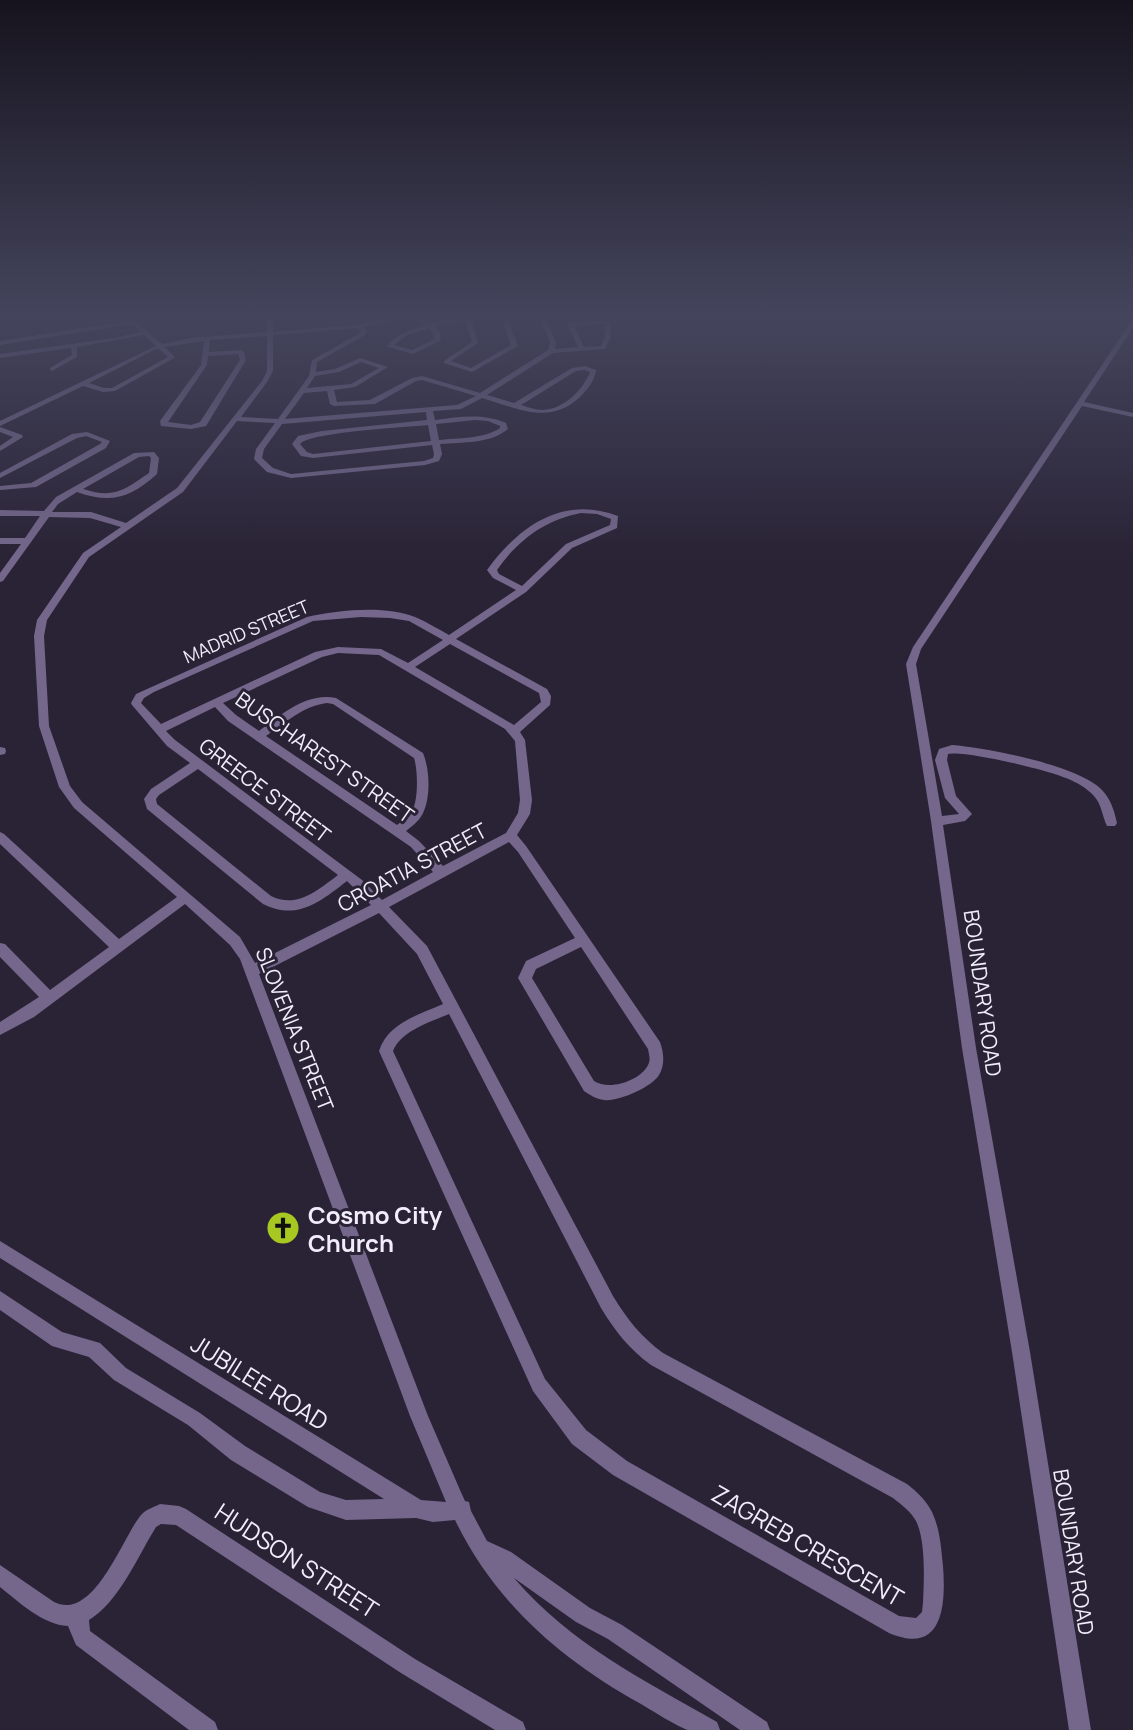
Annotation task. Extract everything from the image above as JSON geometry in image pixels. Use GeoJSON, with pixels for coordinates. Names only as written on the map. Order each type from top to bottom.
{"type":"FeatureCollection","features":[{"type":"Feature","properties":{"kind":"street"},"geometry":{"type":"LineString","coordinates":[[0,426],[58,396]]}},
{"type":"Feature","properties":{"kind":"street"},"geometry":{"type":"LineString","coordinates":[[181,396],[163,421],[164,424],[194,427],[203,424],[220,396]]}},
{"type":"Feature","properties":{"kind":"street","name":"SLOVENIA STREET"},"geometry":{"type":"LineString","coordinates":[[253,396],[180,490],[86,555],[42,620],[39,636],[44,726],[65,786],[78,805],[235,941],[252,971],[419,1416],[447,1482],[462,1509]]}},
{"type":"Feature","properties":{"kind":"street"},"geometry":{"type":"LineString","coordinates":[[298,396],[260,449],[258,460],[270,470],[291,476],[425,463],[437,457],[436,422],[429,410]]}},
{"type":"Feature","properties":{"kind":"street"},"geometry":{"type":"LineString","coordinates":[[331,396],[331,402],[341,406],[372,402],[384,396]]}},
{"type":"Feature","properties":{"kind":"street"},"geometry":{"type":"LineString","coordinates":[[235,419],[279,422],[429,410],[462,406],[481,396]]}},
{"type":"Feature","properties":{"kind":"street"},"geometry":{"type":"LineString","coordinates":[[484,396],[538,412],[550,412],[574,396]]}},
{"type":"Feature","properties":{"kind":"street"},"geometry":{"type":"LineString","coordinates":[[515,405],[530,396]]}},
{"type":"Feature","properties":{"kind":"street","name":"BOUNDARY ROAD"},"geometry":{"type":"LineString","coordinates":[[1080,1730],[1021,1352],[967,1038],[937,821],[911,672],[913,655],[1085,396]]}},
{"type":"Feature","properties":{"kind":"street"},"geometry":{"type":"LineString","coordinates":[[1080,403],[1133,415]]}},
{"type":"Feature","properties":{"kind":"street"},"geometry":{"type":"LineString","coordinates":[[484,418],[501,423],[504,429],[491,436],[436,442],[313,456],[304,454],[296,444],[301,438],[322,433],[484,418]]}},
{"type":"Feature","properties":{"kind":"street"},"geometry":{"type":"LineString","coordinates":[[0,426],[19,437],[0,449]]}},
{"type":"Feature","properties":{"kind":"street"},"geometry":{"type":"LineString","coordinates":[[0,476],[75,436],[87,434],[106,441],[103,446],[33,485],[0,488]]}},
{"type":"Feature","properties":{"kind":"street"},"geometry":{"type":"LineString","coordinates":[[0,579],[57,501],[76,489],[137,455],[147,453],[155,458],[153,474],[115,497],[103,499],[76,489]]}},
{"type":"Feature","properties":{"kind":"street"},"geometry":{"type":"LineString","coordinates":[[409,667],[523,590],[569,546],[616,524],[612,516],[585,508],[533,527],[492,570],[496,576],[523,590]]}},
{"type":"Feature","properties":{"kind":"street"},"geometry":{"type":"LineString","coordinates":[[0,513],[91,515],[125,526]]}},
{"type":"Feature","properties":{"kind":"street"},"geometry":{"type":"LineString","coordinates":[[0,541],[26,541]]}},
{"type":"Feature","properties":{"kind":"street","name":"MADRID STREET"},"geometry":{"type":"LineString","coordinates":[[138,698],[317,617],[404,617],[545,693],[545,703],[515,730]]}},
{"type":"Feature","properties":{"kind":"street"},"geometry":{"type":"LineString","coordinates":[[158,730],[329,651],[377,651],[515,730]]}},
{"type":"Feature","properties":{"kind":"street","name":"GREECE STREET"},"geometry":{"type":"LineString","coordinates":[[138,698],[137,707],[158,730],[197,764],[358,883],[379,907]]}},
{"type":"Feature","properties":{"kind":"street"},"geometry":{"type":"LineString","coordinates":[[258,736],[311,702],[327,698],[415,751],[422,762],[422,803],[416,816],[398,831]]}},
{"type":"Feature","properties":{"kind":"street","name":"BUSCHAREST STREET"},"geometry":{"type":"LineString","coordinates":[[216,702],[232,718],[398,831],[426,853],[442,873]]}},
{"type":"Feature","properties":{"kind":"street","name":"CROATIA STREET"},"geometry":{"type":"LineString","coordinates":[[252,971],[379,907],[510,836],[525,807],[521,745],[515,730]]}},
{"type":"Feature","properties":{"kind":"street"},"geometry":{"type":"LineString","coordinates":[[937,821],[961,818],[966,814],[951,798],[941,760],[943,752],[952,749],[1069,773],[1102,797],[1109,810],[1111,823]]}},
{"type":"Feature","properties":{"kind":"street"},"geometry":{"type":"LineString","coordinates":[[197,764],[155,792],[150,799],[151,806],[267,900],[281,908],[295,906],[318,895],[346,875]]}},
{"type":"Feature","properties":{"kind":"street"},"geometry":{"type":"LineString","coordinates":[[510,836],[583,940],[652,1040],[657,1064],[651,1074],[611,1093],[597,1092],[589,1086],[525,978],[531,965],[583,940]]}},
{"type":"Feature","properties":{"kind":"street"},"geometry":{"type":"LineString","coordinates":[[0,837],[118,947]]}},
{"type":"Feature","properties":{"kind":"street"},"geometry":{"type":"LineString","coordinates":[[0,1029],[20,1019],[186,897]]}},
{"type":"Feature","properties":{"kind":"street","name":"ZAGREB CRESCENT"},"geometry":{"type":"LineString","coordinates":[[379,907],[422,950],[452,1006],[607,1302],[634,1340],[657,1359],[900,1491],[918,1507],[929,1533],[933,1580],[934,1608],[931,1618],[925,1624],[911,1629],[896,1626],[620,1468],[579,1437],[555,1409],[539,1385],[521,1348],[386,1051],[388,1041],[397,1033],[452,1006]]}},
{"type":"Feature","properties":{"kind":"street"},"geometry":{"type":"LineString","coordinates":[[0,948],[49,998]]}},
{"type":"Feature","properties":{"kind":"street","name":"JUBILEE ROAD"},"geometry":{"type":"LineString","coordinates":[[0,1249],[416,1508],[442,1514],[462,1509]]}},
{"type":"Feature","properties":{"kind":"street"},"geometry":{"type":"LineString","coordinates":[[0,1300],[58,1340],[94,1349],[120,1374],[194,1419],[238,1453],[315,1500],[346,1510],[416,1508]]}},
{"type":"Feature","properties":{"kind":"street"},"geometry":{"type":"LineString","coordinates":[[462,1509],[482,1548],[505,1583],[566,1642],[632,1687],[709,1730]]}},
{"type":"Feature","properties":{"kind":"street","name":"HUDSON STREET"},"geometry":{"type":"LineString","coordinates":[[79,1615],[98,1602],[149,1520],[159,1514],[173,1514],[240,1554],[408,1665],[515,1730]]}},
{"type":"Feature","properties":{"kind":"street"},"geometry":{"type":"LineString","coordinates":[[482,1548],[505,1559],[583,1615],[615,1632],[759,1730]]}},
{"type":"Feature","properties":{"kind":"street"},"geometry":{"type":"LineString","coordinates":[[0,1575],[64,1617],[79,1615],[78,1626],[83,1639],[207,1730]]}},
{"type":"Feature","properties":{"kind":"place","name":"Cosmo City Church"},"geometry":{"type":"Point","coordinates":[283,1228]}}]}
